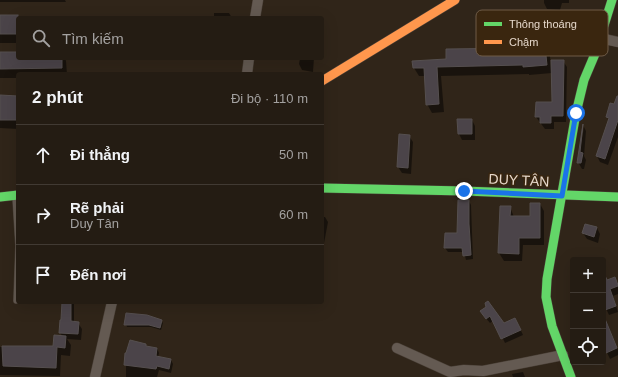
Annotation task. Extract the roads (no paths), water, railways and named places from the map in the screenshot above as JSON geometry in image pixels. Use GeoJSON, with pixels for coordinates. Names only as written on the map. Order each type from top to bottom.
{"type":"FeatureCollection","features":[{"type":"Feature","properties":{"kind":"main road"},"geometry":{"type":"LineString","coordinates":[[324,80],[455,0]]}},
{"type":"Feature","properties":{"kind":"main road"},"geometry":{"type":"LineString","coordinates":[[608,13],[612,0]]}},
{"type":"Feature","properties":{"kind":"main road"},"geometry":{"type":"LineString","coordinates":[[572,377],[552,326],[546,296],[546,288],[552,245],[577,107],[584,80],[593,56]]}},
{"type":"Feature","properties":{"kind":"main road","name":"DUY TÂN"},"geometry":{"type":"LineString","coordinates":[[324,188],[464,191],[618,197]]}},
{"type":"Feature","properties":{"kind":"main road"},"geometry":{"type":"LineString","coordinates":[[0,197],[16,195]]}},
{"type":"Feature","properties":{"kind":"street"},"geometry":{"type":"LineString","coordinates":[[255,16],[258,0]]}},
{"type":"Feature","properties":{"kind":"street"},"geometry":{"type":"LineString","coordinates":[[608,40],[618,42]]}},
{"type":"Feature","properties":{"kind":"street"},"geometry":{"type":"LineString","coordinates":[[247,72],[249,60]]}},
{"type":"Feature","properties":{"kind":"street"},"geometry":{"type":"LineString","coordinates":[[95,377],[112,304]]}},
{"type":"Feature","properties":{"kind":"street"},"geometry":{"type":"LineString","coordinates":[[397,348],[450,372],[464,370],[483,371],[563,355]]}}]}
